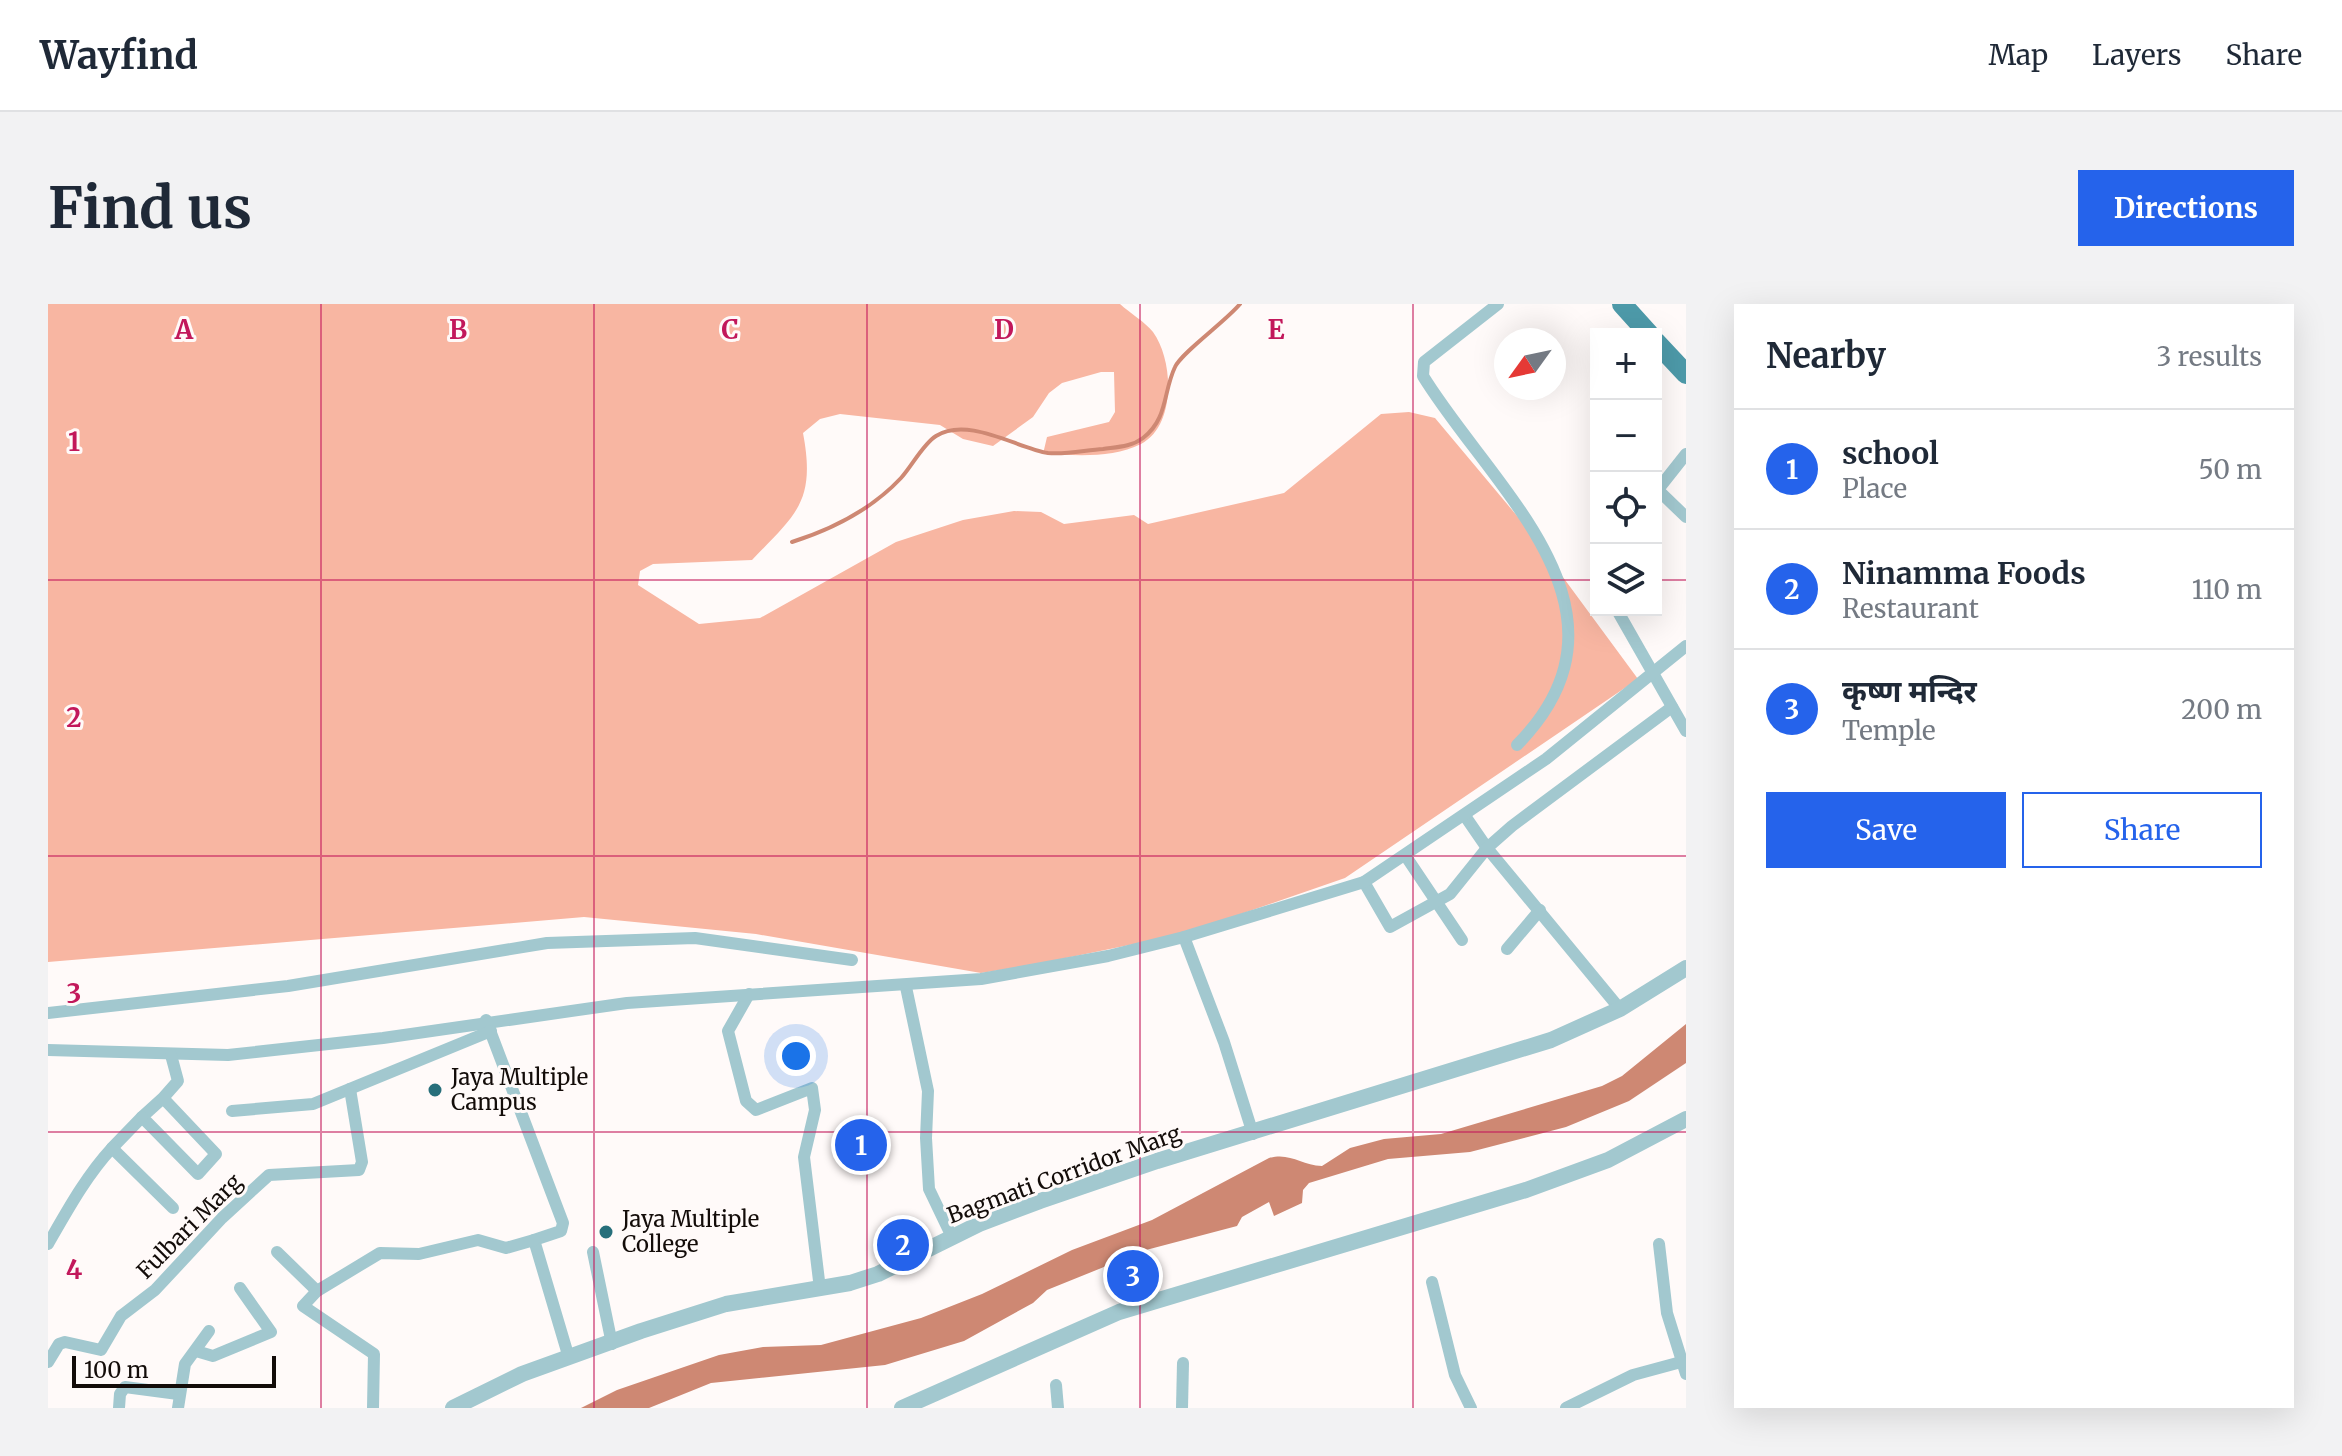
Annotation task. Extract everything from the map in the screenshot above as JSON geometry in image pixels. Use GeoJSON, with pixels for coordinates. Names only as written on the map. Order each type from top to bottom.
{"type":"FeatureCollection","features":[{"type":"Feature","properties":{"kind":"main road"},"geometry":{"type":"LineString","coordinates":[[1622,304],[1644,328]]}},
{"type":"Feature","properties":{"kind":"main road"},"geometry":{"type":"LineString","coordinates":[[1662,348],[1686,374]]}},
{"type":"Feature","properties":{"kind":"street"},"geometry":{"type":"LineString","coordinates":[[1498,304],[1424,362],[1423,376],[1521,513],[1560,582],[1568,609],[1569,640],[1554,695],[1535,726],[1517,745]]}},
{"type":"Feature","properties":{"kind":"street"},"geometry":{"type":"LineString","coordinates":[[1662,485],[1686,454]]}},
{"type":"Feature","properties":{"kind":"street"},"geometry":{"type":"LineString","coordinates":[[1662,495],[1686,517]]}},
{"type":"Feature","properties":{"kind":"street"},"geometry":{"type":"LineString","coordinates":[[1620,616],[1652,677],[1686,731]]}},
{"type":"Feature","properties":{"kind":"street"},"geometry":{"type":"LineString","coordinates":[[48,1050],[228,1055],[488,1026],[627,1003],[906,987],[1040,970],[1184,937],[1364,882],[1546,759],[1652,677],[1686,646]]}},
{"type":"Feature","properties":{"kind":"street"},"geometry":{"type":"LineString","coordinates":[[1364,882],[1390,927],[1437,903],[1450,894],[1487,848],[1601,756],[1672,707]]}},
{"type":"Feature","properties":{"kind":"street"},"geometry":{"type":"LineString","coordinates":[[1465,816],[1487,848],[1620,1009]]}},
{"type":"Feature","properties":{"kind":"street"},"geometry":{"type":"LineString","coordinates":[[1405,855],[1462,940]]}},
{"type":"Feature","properties":{"kind":"street"},"geometry":{"type":"LineString","coordinates":[[1507,949],[1540,910]]}},
{"type":"Feature","properties":{"kind":"street"},"geometry":{"type":"LineString","coordinates":[[1184,937],[1224,1042],[1253,1134]]}},
{"type":"Feature","properties":{"kind":"street"},"geometry":{"type":"LineString","coordinates":[[48,1013],[288,986],[547,943],[695,938],[852,960]]}},
{"type":"Feature","properties":{"kind":"street","name":"Bagmati Corridor Marg"},"geometry":{"type":"LineString","coordinates":[[453,1408],[522,1374],[726,1304],[820,1289],[878,1274],[952,1237],[1142,1166],[1505,1056],[1620,1009],[1686,968]]}},
{"type":"Feature","properties":{"kind":"street"},"geometry":{"type":"LineString","coordinates":[[906,987],[928,1091],[929,1189],[952,1237]]}},
{"type":"Feature","properties":{"kind":"street"},"geometry":{"type":"LineString","coordinates":[[749,994],[728,1031],[746,1101],[756,1110],[812,1088],[815,1110],[804,1157],[820,1289]]}},
{"type":"Feature","properties":{"kind":"street"},"geometry":{"type":"LineString","coordinates":[[232,1111],[313,1104],[488,1026]]}},
{"type":"Feature","properties":{"kind":"street"},"geometry":{"type":"LineString","coordinates":[[373,1408],[374,1354],[303,1306],[317,1291],[380,1253],[419,1254],[478,1240],[506,1248],[561,1231],[563,1223],[488,1026]]}},
{"type":"Feature","properties":{"kind":"street"},"geometry":{"type":"LineString","coordinates":[[48,1244],[96,1165],[178,1081],[171,1055]]}},
{"type":"Feature","properties":{"kind":"street","name":"Fulbari Marg"},"geometry":{"type":"LineString","coordinates":[[50,1355],[59,1344],[65,1342],[101,1350],[121,1316],[155,1290],[222,1218],[269,1175],[359,1170],[362,1162],[350,1089]]}},
{"type":"Feature","properties":{"kind":"street"},"geometry":{"type":"LineString","coordinates":[[142,1117],[198,1174],[216,1154],[163,1098]]}},
{"type":"Feature","properties":{"kind":"street"},"geometry":{"type":"LineString","coordinates":[[906,1408],[1119,1312],[1526,1190],[1608,1160],[1686,1119]]}},
{"type":"Feature","properties":{"kind":"street"},"geometry":{"type":"LineString","coordinates":[[112,1148],[173,1208]]}},
{"type":"Feature","properties":{"kind":"street"},"geometry":{"type":"LineString","coordinates":[[534,1240],[569,1358]]}},
{"type":"Feature","properties":{"kind":"street"},"geometry":{"type":"LineString","coordinates":[[1566,1408],[1633,1375],[1683,1368],[1667,1313],[1659,1244]]}},
{"type":"Feature","properties":{"kind":"street"},"geometry":{"type":"LineString","coordinates":[[277,1252],[317,1291]]}},
{"type":"Feature","properties":{"kind":"street"},"geometry":{"type":"LineString","coordinates":[[593,1252],[612,1344]]}},
{"type":"Feature","properties":{"kind":"street"},"geometry":{"type":"LineString","coordinates":[[1432,1282],[1455,1375],[1471,1408]]}},
{"type":"Feature","properties":{"kind":"street"},"geometry":{"type":"LineString","coordinates":[[196,1351],[213,1356],[271,1332],[240,1288]]}},
{"type":"Feature","properties":{"kind":"street"},"geometry":{"type":"LineString","coordinates":[[119,1408],[124,1387],[178,1401],[185,1364],[209,1331]]}},
{"type":"Feature","properties":{"kind":"street"},"geometry":{"type":"LineString","coordinates":[[1182,1408],[1183,1363]]}},
{"type":"Feature","properties":{"kind":"street"},"geometry":{"type":"LineString","coordinates":[[1056,1385],[1058,1408]]}},
{"type":"Feature","properties":{"kind":"shaded area"},"geometry":{"type":"Polygon","coordinates":[[[48,304],[1120,304],[1153,332],[1160,344],[1168,375],[1166,408],[1161,423],[1141,444],[1106,454],[1043,454],[1047,437],[1109,422],[1115,412],[1114,372],[1101,372],[1062,383],[1049,393],[1033,417],[993,446],[963,439],[940,425],[840,414],[820,419],[803,433],[807,475],[799,505],[752,560],[653,564],[640,571],[638,585],[699,624],[760,618],[896,542],[963,520],[1014,511],[1041,512],[1064,524],[1134,515],[1148,524],[1284,493],[1381,414],[1409,412],[1435,418],[1523,523],[1638,679],[1345,878],[1183,934],[1027,966],[981,973],[756,934],[584,917],[48,962],[48,304]]]}},
{"type":"Feature","properties":{"kind":"shaded area"},"geometry":{"type":"Polygon","coordinates":[[[1686,1024],[1686,1063],[1629,1101],[1566,1127],[1470,1152],[1388,1159],[1309,1183],[1303,1190],[1302,1203],[1274,1216],[1269,1202],[1242,1217],[1237,1226],[1146,1250],[1047,1290],[1033,1303],[964,1341],[885,1365],[711,1383],[649,1408],[581,1408],[617,1390],[719,1355],[763,1347],[821,1345],[921,1318],[982,1294],[1072,1250],[1152,1220],[1269,1158],[1283,1157],[1322,1166],[1350,1148],[1384,1139],[1441,1134],[1602,1086],[1622,1076],[1686,1024]]]}},
{"type":"Feature","properties":{"kind":"waterway"},"geometry":{"type":"LineString","coordinates":[[792,542],[837,524],[877,500],[901,478],[931,440],[949,431],[977,431],[1048,453],[1119,447],[1138,441],[1157,422],[1171,376],[1179,361],[1240,304]]}},
{"type":"Feature","properties":{"kind":"place","name":"Jaya Multiple Campus"},"geometry":{"type":"Point","coordinates":[435,1090]}},
{"type":"Feature","properties":{"kind":"place","name":"school"},"geometry":{"type":"Point","coordinates":[861,1145]}},
{"type":"Feature","properties":{"kind":"place","name":"Jaya Multiple College"},"geometry":{"type":"Point","coordinates":[606,1232]}},
{"type":"Feature","properties":{"kind":"place","name":"Ninamma Foods"},"geometry":{"type":"Point","coordinates":[903,1245]}},
{"type":"Feature","properties":{"kind":"place","name":"कृष्ण मन्दिर"},"geometry":{"type":"Point","coordinates":[1133,1276]}}]}
